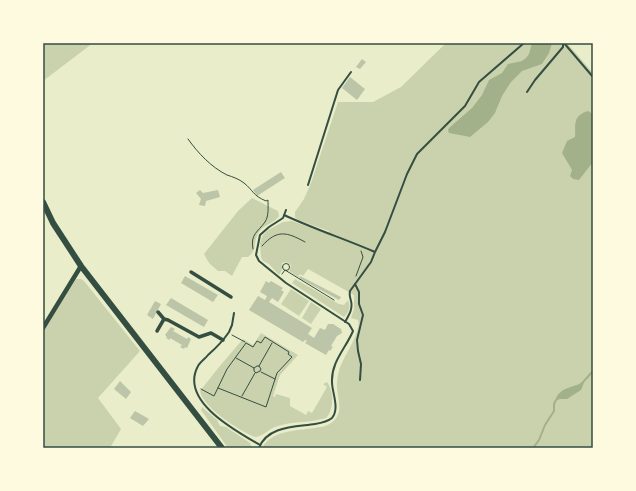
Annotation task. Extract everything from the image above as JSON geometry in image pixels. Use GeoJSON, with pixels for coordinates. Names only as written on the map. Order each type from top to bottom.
{"type":"FeatureCollection","features":[{"type":"Feature","properties":{"kind":"main road"},"geometry":{"type":"LineString","coordinates":[[43,202],[57,229],[81,266],[222,448]]}},
{"type":"Feature","properties":{"kind":"street"},"geometry":{"type":"LineString","coordinates":[[43,328],[81,266]]}},
{"type":"Feature","properties":{"kind":"street"},"geometry":{"type":"LineString","coordinates":[[190,272],[231,297]]}},
{"type":"Feature","properties":{"kind":"street"},"geometry":{"type":"LineString","coordinates":[[158,312],[164,319],[198,337],[211,333],[223,340]]}},
{"type":"Feature","properties":{"kind":"street"},"geometry":{"type":"LineString","coordinates":[[157,331],[164,319]]}},
{"type":"Feature","properties":{"kind":"lane"},"geometry":{"type":"LineString","coordinates":[[345,322],[351,310],[352,304],[349,295],[350,291],[371,262],[385,232],[407,174],[417,154],[465,106],[479,82],[524,43]]}},
{"type":"Feature","properties":{"kind":"lane"},"geometry":{"type":"LineString","coordinates":[[527,92],[535,80],[563,47],[564,43],[593,77]]}},
{"type":"Feature","properties":{"kind":"lane"},"geometry":{"type":"LineString","coordinates":[[308,185],[338,90],[351,72]]}},
{"type":"Feature","properties":{"kind":"lane"},"geometry":{"type":"LineString","coordinates":[[259,448],[265,437],[272,432],[328,421],[334,414],[336,406],[332,382],[333,374],[339,356],[353,331],[349,324],[286,284],[258,260],[257,252],[260,235],[268,227],[283,218],[286,210]]}},
{"type":"Feature","properties":{"kind":"lane"},"geometry":{"type":"LineString","coordinates":[[284,215],[375,252]]}},
{"type":"Feature","properties":{"kind":"lane"},"geometry":{"type":"LineString","coordinates":[[355,284],[359,292],[359,304],[363,315],[357,340],[361,364],[360,380]]}},
{"type":"Feature","properties":{"kind":"lane"},"geometry":{"type":"LineString","coordinates":[[234,313],[232,325],[228,333],[199,365],[195,373],[194,387],[198,397],[206,408],[215,416],[260,445]]}},
{"type":"Feature","properties":{"kind":"path"},"geometry":{"type":"LineString","coordinates":[[188,139],[196,150],[210,164],[227,175],[244,183],[254,195],[266,201],[268,200],[266,220],[256,231],[252,248],[257,252],[266,242],[277,234],[290,234],[305,242]]}},
{"type":"Feature","properties":{"kind":"path"},"geometry":{"type":"LineString","coordinates":[[355,284],[355,278],[363,257],[358,245]]}},
{"type":"Feature","properties":{"kind":"path"},"geometry":{"type":"LineString","coordinates":[[279,278],[285,270],[334,300]]}},
{"type":"Feature","properties":{"kind":"path"},"geometry":{"type":"LineString","coordinates":[[218,388],[266,407],[277,373],[292,357],[288,354],[289,352],[265,337],[261,343],[257,341],[253,347],[228,333]]}},
{"type":"Feature","properties":{"kind":"path"},"geometry":{"type":"LineString","coordinates":[[254,368],[259,366],[273,342]]}},
{"type":"Feature","properties":{"kind":"path"},"geometry":{"type":"LineString","coordinates":[[194,387],[198,387],[214,396],[227,369],[246,343]]}},
{"type":"Feature","properties":{"kind":"path"},"geometry":{"type":"LineString","coordinates":[[236,358],[254,368],[256,372]]}},
{"type":"Feature","properties":{"kind":"path"},"geometry":{"type":"LineString","coordinates":[[259,366],[261,369],[260,371]]}},
{"type":"Feature","properties":{"kind":"path"},"geometry":{"type":"LineString","coordinates":[[242,397],[256,372],[258,373],[260,371],[275,380]]}},
{"type":"Feature","properties":{"kind":"shaded area"},"geometry":{"type":"Polygon","coordinates":[[[43,43],[93,43],[43,81],[43,43]]]}},
{"type":"Feature","properties":{"kind":"shaded area"},"geometry":{"type":"Polygon","coordinates":[[[446,43],[567,43],[593,73],[593,448],[262,448],[266,442],[285,432],[325,426],[336,419],[339,410],[337,380],[341,366],[355,338],[358,325],[358,320],[351,318],[354,309],[354,295],[308,269],[303,276],[300,274],[298,277],[289,271],[291,266],[286,262],[282,263],[282,270],[279,275],[269,264],[263,261],[261,257],[260,243],[263,235],[268,230],[283,222],[292,221],[328,234],[329,231],[298,220],[295,217],[295,212],[304,199],[311,183],[338,102],[373,102],[401,87],[446,43]]]}},
{"type":"Feature","properties":{"kind":"shaded area"},"geometry":{"type":"Polygon","coordinates":[[[532,43],[552,43],[549,53],[542,64],[522,71],[511,82],[502,96],[495,113],[488,122],[470,137],[449,133],[449,128],[472,108],[482,95],[489,80],[502,73],[508,64],[522,61],[526,58],[529,54],[532,43]]]}},
{"type":"Feature","properties":{"kind":"shaded area"},"geometry":{"type":"Polygon","coordinates":[[[588,111],[593,114],[593,162],[579,180],[573,179],[570,176],[572,170],[562,153],[567,141],[575,137],[575,125],[577,118],[579,115],[588,111]]]}},
{"type":"Feature","properties":{"kind":"shaded area"},"geometry":{"type":"Polygon","coordinates":[[[252,198],[278,211],[279,216],[277,219],[261,229],[257,235],[253,252],[248,257],[242,257],[232,276],[225,271],[218,271],[209,263],[204,254],[238,211],[252,198]]]}},
{"type":"Feature","properties":{"kind":"shaded area"},"geometry":{"type":"Polygon","coordinates":[[[76,279],[81,279],[84,281],[140,351],[98,398],[121,429],[110,448],[43,448],[43,332],[76,279]]]}},
{"type":"Feature","properties":{"kind":"shaded area"},"geometry":{"type":"Polygon","coordinates":[[[295,279],[339,304],[344,305],[348,300],[349,309],[347,314],[344,317],[292,283],[295,279]]]}},
{"type":"Feature","properties":{"kind":"shaded area"},"geometry":{"type":"Polygon","coordinates":[[[291,289],[309,301],[299,316],[281,304],[291,289]]]}},
{"type":"Feature","properties":{"kind":"shaded area"},"geometry":{"type":"Polygon","coordinates":[[[311,302],[321,309],[311,324],[302,318],[311,302]]]}},
{"type":"Feature","properties":{"kind":"shaded area"},"geometry":{"type":"Polygon","coordinates":[[[261,333],[298,355],[280,375],[273,396],[275,397],[276,394],[290,398],[290,406],[306,415],[308,411],[312,413],[327,387],[323,384],[327,382],[331,390],[332,405],[329,415],[326,418],[314,421],[284,424],[275,427],[261,436],[255,437],[240,430],[208,405],[200,391],[243,339],[253,345],[261,333]]]}},
{"type":"Feature","properties":{"kind":"shaded area"},"geometry":{"type":"Polygon","coordinates":[[[585,380],[581,390],[567,399],[555,401],[558,394],[566,388],[578,385],[585,380]]]}},
{"type":"Feature","properties":{"kind":"shaded area"},"geometry":{"type":"Polygon","coordinates":[[[202,407],[217,420],[220,426],[226,427],[250,443],[252,448],[228,448],[201,410],[202,407]]]}},
{"type":"Feature","properties":{"kind":"building"},"geometry":{"type":"Polygon","coordinates":[[[362,59],[366,62],[360,69],[356,67],[362,59]]]}},
{"type":"Feature","properties":{"kind":"building"},"geometry":{"type":"Polygon","coordinates":[[[350,77],[365,89],[357,100],[342,88],[350,77]]]}},
{"type":"Feature","properties":{"kind":"building"},"geometry":{"type":"Polygon","coordinates":[[[281,172],[285,178],[257,196],[253,190],[281,172]]]}},
{"type":"Feature","properties":{"kind":"building"},"geometry":{"type":"Polygon","coordinates":[[[200,190],[203,193],[218,190],[220,197],[206,201],[205,206],[199,205],[201,199],[196,193],[200,190]]]}},
{"type":"Feature","properties":{"kind":"building"},"geometry":{"type":"Polygon","coordinates":[[[185,276],[218,295],[213,302],[181,283],[185,276]]]}},
{"type":"Feature","properties":{"kind":"building"},"geometry":{"type":"Polygon","coordinates":[[[300,276],[341,297],[339,300],[299,278],[300,276]]]}},
{"type":"Feature","properties":{"kind":"building"},"geometry":{"type":"Polygon","coordinates":[[[266,281],[269,283],[271,281],[283,288],[281,290],[284,292],[278,302],[272,298],[269,302],[312,328],[308,334],[314,338],[320,328],[325,330],[328,324],[333,324],[341,329],[342,333],[337,336],[331,346],[333,347],[326,355],[305,343],[307,341],[305,340],[303,342],[249,310],[258,296],[265,300],[267,296],[260,292],[266,281]]]}},
{"type":"Feature","properties":{"kind":"building"},"geometry":{"type":"Polygon","coordinates":[[[171,298],[208,320],[204,327],[166,305],[171,298]]]}},
{"type":"Feature","properties":{"kind":"building"},"geometry":{"type":"Polygon","coordinates":[[[155,301],[161,304],[153,319],[147,315],[155,301]]]}},
{"type":"Feature","properties":{"kind":"building"},"geometry":{"type":"Polygon","coordinates":[[[171,327],[175,329],[173,331],[187,339],[188,337],[191,339],[187,348],[185,347],[184,349],[180,347],[182,345],[170,338],[170,340],[166,338],[167,337],[165,335],[171,327]]]}},
{"type":"Feature","properties":{"kind":"building"},"geometry":{"type":"Polygon","coordinates":[[[120,381],[131,392],[126,399],[114,389],[120,381]]]}},
{"type":"Feature","properties":{"kind":"building"},"geometry":{"type":"Polygon","coordinates":[[[135,411],[149,419],[143,426],[130,418],[135,411]]]}},
{"type":"Feature","properties":{"kind":"waterway"},"geometry":{"type":"LineString","coordinates":[[584,381],[593,371]]}},
{"type":"Feature","properties":{"kind":"waterway"},"geometry":{"type":"LineString","coordinates":[[533,448],[539,440],[545,425],[554,411],[554,404],[556,400]]}}]}
